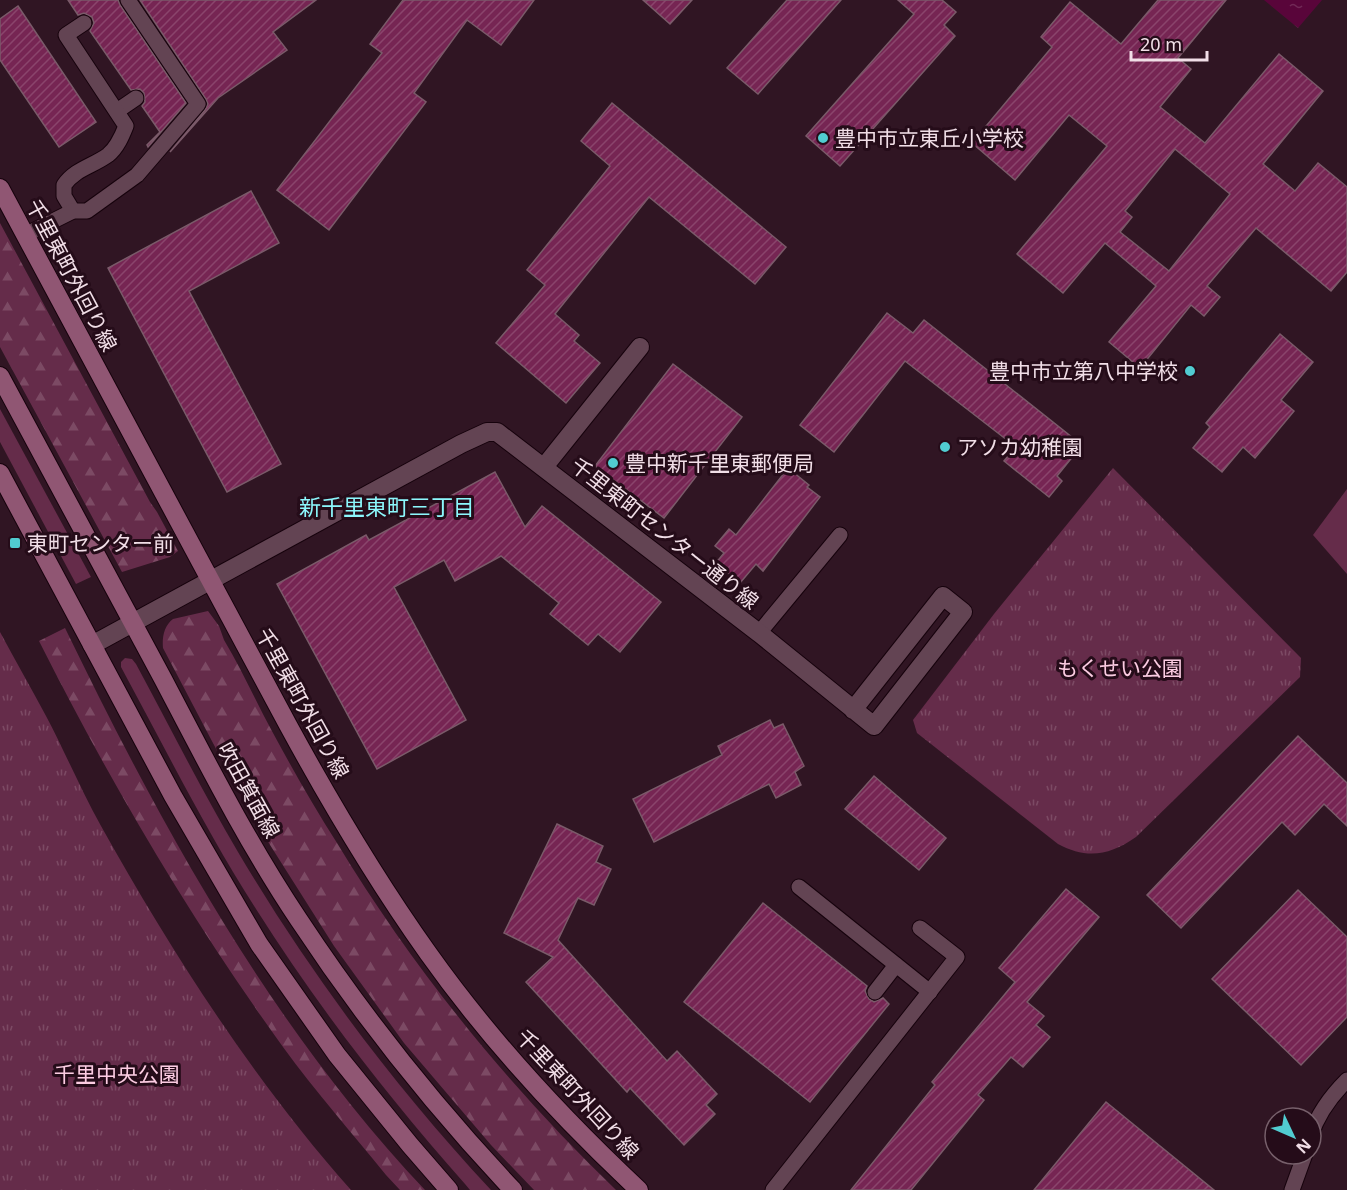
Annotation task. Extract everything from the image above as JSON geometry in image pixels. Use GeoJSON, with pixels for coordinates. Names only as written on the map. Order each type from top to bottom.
{"type":"FeatureCollection","features":[{"type":"Feature","properties":{"kind":"main road","name":"千里東町外回り線"},"geometry":{"type":"LineString","coordinates":[[0,188],[335,809],[384,889],[429,955],[529,1078],[597,1151],[639,1190]]}},
{"type":"Feature","properties":{"kind":"main road","name":"吹田箕面線"},"geometry":{"type":"LineString","coordinates":[[0,376],[251,842],[298,920],[386,1042],[460,1134],[513,1190]]}},
{"type":"Feature","properties":{"kind":"main road"},"geometry":{"type":"LineString","coordinates":[[0,473],[195,836],[259,944],[337,1055],[449,1190]]}},
{"type":"Feature","properties":{"kind":"street","name":"千里東町センター通り線"},"geometry":{"type":"LineString","coordinates":[[544,467],[640,347]]}},
{"type":"Feature","properties":{"kind":"street","name":"千里東町センター通り線"},"geometry":{"type":"LineString","coordinates":[[92,645],[461,444],[487,432],[497,432],[759,633],[853,710],[874,726],[963,612],[943,596],[853,710]]}},
{"type":"Feature","properties":{"kind":"street"},"geometry":{"type":"LineString","coordinates":[[903,645],[924,662]]}},
{"type":"Feature","properties":{"kind":"lane"},"geometry":{"type":"LineString","coordinates":[[25,235],[73,211],[87,211],[137,176],[198,104],[128,0]]}},
{"type":"Feature","properties":{"kind":"lane"},"geometry":{"type":"LineString","coordinates":[[73,211],[64,196],[64,185],[78,171],[110,154],[121,139],[126,126],[66,35],[84,23]]}},
{"type":"Feature","properties":{"kind":"lane"},"geometry":{"type":"LineString","coordinates":[[117,111],[136,98]]}},
{"type":"Feature","properties":{"kind":"lane","name":"千里東町センター通り線"},"geometry":{"type":"LineString","coordinates":[[759,633],[840,535]]}},
{"type":"Feature","properties":{"kind":"lane"},"geometry":{"type":"LineString","coordinates":[[799,887],[930,992]]}},
{"type":"Feature","properties":{"kind":"lane"},"geometry":{"type":"LineString","coordinates":[[773,1190],[957,957],[920,928]]}},
{"type":"Feature","properties":{"kind":"lane"},"geometry":{"type":"LineString","coordinates":[[875,992],[896,965]]}},
{"type":"Feature","properties":{"kind":"lane"},"geometry":{"type":"LineString","coordinates":[[1323,1108],[1347,1080]]}},
{"type":"Feature","properties":{"kind":"lane"},"geometry":{"type":"LineString","coordinates":[[1292,1190],[1301,1166]]}},
{"type":"Feature","properties":{"kind":"green space"},"geometry":{"type":"Polygon","coordinates":[[[0,223],[178,551],[170,557],[122,572],[0,347],[0,223]]]}},
{"type":"Feature","properties":{"kind":"green space"},"geometry":{"type":"Polygon","coordinates":[[[0,409],[91,577],[76,584],[0,442],[0,409]]]}},
{"type":"Feature","properties":{"kind":"green space","name":"もくせい公園"},"geometry":{"type":"Polygon","coordinates":[[[1113,468],[1301,658],[1300,677],[1136,837],[1107,852],[1088,853],[1068,849],[1058,844],[917,733],[913,720],[994,614],[1113,468]]]}},
{"type":"Feature","properties":{"kind":"green space"},"geometry":{"type":"Polygon","coordinates":[[[1347,489],[1347,574],[1313,535],[1347,489]]]}},
{"type":"Feature","properties":{"kind":"green space"},"geometry":{"type":"Polygon","coordinates":[[[208,611],[219,626],[224,640],[304,788],[398,936],[465,1026],[501,1068],[576,1151],[616,1190],[534,1190],[491,1145],[404,1043],[334,946],[265,837],[163,648],[164,632],[173,619],[208,611]]]}},
{"type":"Feature","properties":{"kind":"green space"},"geometry":{"type":"Polygon","coordinates":[[[65,628],[141,777],[224,923],[317,1062],[369,1127],[425,1190],[400,1190],[386,1175],[295,1063],[216,949],[123,797],[39,641],[65,628]]]}},
{"type":"Feature","properties":{"kind":"green space","name":"千里中央公園"},"geometry":{"type":"Polygon","coordinates":[[[0,632],[46,716],[101,826],[156,921],[216,1015],[248,1060],[315,1148],[351,1190],[0,1190],[0,632]]]}},
{"type":"Feature","properties":{"kind":"green space"},"geometry":{"type":"Polygon","coordinates":[[[125,658],[132,659],[136,664],[238,852],[294,942],[388,1070],[491,1190],[470,1190],[381,1085],[304,981],[256,909],[203,820],[121,667],[121,662],[125,658]]]}},
{"type":"Feature","properties":{"kind":"water"},"geometry":{"type":"Polygon","coordinates":[[[1264,0],[1322,0],[1298,28],[1264,0]]]}},
{"type":"Feature","properties":{"kind":"building"},"geometry":{"type":"Polygon","coordinates":[[[68,0],[118,0],[186,103],[148,147],[147,145],[160,132],[142,106],[145,102],[144,93],[140,89],[131,90],[90,31],[94,23],[92,17],[84,13],[78,15],[68,0]]]}},
{"type":"Feature","properties":{"kind":"building"},"geometry":{"type":"Polygon","coordinates":[[[140,0],[316,0],[273,32],[287,50],[218,98],[170,152],[208,104],[140,0]]]}},
{"type":"Feature","properties":{"kind":"building"},"geometry":{"type":"Polygon","coordinates":[[[403,0],[534,0],[501,45],[467,20],[414,93],[426,102],[329,230],[277,190],[382,53],[370,44],[403,0]]]}},
{"type":"Feature","properties":{"kind":"building"},"geometry":{"type":"Polygon","coordinates":[[[643,0],[692,0],[670,24],[643,0]]]}},
{"type":"Feature","properties":{"kind":"building"},"geometry":{"type":"Polygon","coordinates":[[[787,0],[841,0],[758,94],[727,68],[787,0]]]}},
{"type":"Feature","properties":{"kind":"building"},"geometry":{"type":"Polygon","coordinates":[[[898,0],[942,0],[956,12],[944,25],[955,36],[840,166],[806,136],[914,14],[898,0]]]}},
{"type":"Feature","properties":{"kind":"building"},"geometry":{"type":"Polygon","coordinates":[[[1158,0],[1226,0],[1178,58],[1191,69],[1160,107],[1205,143],[1279,54],[1323,91],[1263,164],[1295,191],[1318,163],[1347,187],[1347,272],[1331,291],[1256,228],[1207,286],[1220,297],[1204,316],[1191,305],[1140,368],[1109,342],[1156,286],[1105,243],[1063,293],[1017,254],[1107,146],[1069,115],[1015,180],[972,143],[1052,47],[1041,37],[1070,2],[1121,44],[1158,0]],[[1175,149],[1125,211],[1132,217],[1120,232],[1169,271],[1230,194],[1175,149]]]}},
{"type":"Feature","properties":{"kind":"building"},"geometry":{"type":"Polygon","coordinates":[[[18,6],[96,122],[59,147],[0,60],[0,19],[18,6]]]}},
{"type":"Feature","properties":{"kind":"building"},"geometry":{"type":"Polygon","coordinates":[[[612,103],[786,247],[755,284],[649,197],[555,314],[579,335],[574,341],[600,363],[566,403],[496,343],[545,285],[527,270],[610,166],[581,141],[612,103]]]}},
{"type":"Feature","properties":{"kind":"building"},"geometry":{"type":"Polygon","coordinates":[[[251,191],[279,243],[189,291],[281,464],[227,492],[108,268],[251,191]]]}},
{"type":"Feature","properties":{"kind":"building"},"geometry":{"type":"Polygon","coordinates":[[[887,313],[913,333],[924,320],[1082,445],[1057,476],[1062,481],[1049,497],[1004,461],[1016,447],[905,361],[834,452],[800,425],[887,313]]]}},
{"type":"Feature","properties":{"kind":"building"},"geometry":{"type":"Polygon","coordinates":[[[1280,334],[1313,362],[1281,400],[1294,411],[1255,458],[1243,447],[1222,472],[1193,448],[1210,427],[1206,423],[1280,334]]]}},
{"type":"Feature","properties":{"kind":"building"},"geometry":{"type":"Polygon","coordinates":[[[673,364],[742,417],[664,518],[595,466],[673,364]]]}},
{"type":"Feature","properties":{"kind":"building"},"geometry":{"type":"Polygon","coordinates":[[[788,468],[820,497],[763,571],[756,564],[740,583],[716,563],[724,553],[715,546],[729,529],[736,535],[788,468]]]}},
{"type":"Feature","properties":{"kind":"building"},"geometry":{"type":"Polygon","coordinates":[[[495,472],[525,527],[542,506],[661,602],[620,652],[598,634],[588,645],[550,614],[559,603],[501,556],[455,581],[444,560],[394,587],[466,720],[377,769],[277,584],[366,535],[369,540],[495,472]]]}},
{"type":"Feature","properties":{"kind":"building"},"geometry":{"type":"Polygon","coordinates":[[[770,720],[774,728],[783,724],[804,766],[795,772],[801,785],[776,798],[769,784],[654,842],[633,799],[722,755],[718,746],[770,720]]]}},
{"type":"Feature","properties":{"kind":"building"},"geometry":{"type":"Polygon","coordinates":[[[1298,736],[1347,783],[1347,826],[1324,804],[1295,835],[1282,822],[1181,928],[1147,895],[1298,736]]]}},
{"type":"Feature","properties":{"kind":"building"},"geometry":{"type":"Polygon","coordinates":[[[874,776],[946,838],[919,870],[845,809],[874,776]]]}},
{"type":"Feature","properties":{"kind":"building"},"geometry":{"type":"Polygon","coordinates":[[[557,824],[603,846],[596,862],[611,869],[594,905],[578,898],[558,940],[667,1061],[677,1051],[717,1094],[706,1105],[715,1114],[684,1145],[630,1088],[627,1092],[526,982],[553,957],[504,933],[557,824]]]}},
{"type":"Feature","properties":{"kind":"building"},"geometry":{"type":"Polygon","coordinates":[[[1066,889],[1099,917],[1027,1002],[1044,1016],[1036,1025],[1050,1037],[1023,1067],[1011,1057],[978,1095],[984,1100],[911,1190],[851,1190],[935,1085],[932,1082],[1015,982],[999,968],[1066,889]]]}},
{"type":"Feature","properties":{"kind":"building"},"geometry":{"type":"Polygon","coordinates":[[[1298,890],[1347,937],[1347,1017],[1301,1065],[1212,979],[1298,890]]]}},
{"type":"Feature","properties":{"kind":"building"},"geometry":{"type":"Polygon","coordinates":[[[763,903],[867,986],[865,991],[869,999],[874,1002],[883,998],[889,1004],[810,1102],[684,1002],[763,903]]]}},
{"type":"Feature","properties":{"kind":"building"},"geometry":{"type":"Polygon","coordinates":[[[1106,1102],[1214,1190],[1034,1190],[1106,1102]]]}},
{"type":"Feature","properties":{"kind":"place","name":"豊中市立東丘小学校"},"geometry":{"type":"Point","coordinates":[823,138]}},
{"type":"Feature","properties":{"kind":"place","name":"豊中市立第八中学校"},"geometry":{"type":"Point","coordinates":[1190,371]}},
{"type":"Feature","properties":{"kind":"place","name":"アソカ幼稚園"},"geometry":{"type":"Point","coordinates":[945,447]}},
{"type":"Feature","properties":{"kind":"place","name":"豊中新千里東郵便局"},"geometry":{"type":"Point","coordinates":[613,463]}},
{"type":"Feature","properties":{"kind":"place","name":"東町センター前"},"geometry":{"type":"Point","coordinates":[15,543]}},
{"type":"Feature","properties":{"kind":"district","name":"新千里東町三丁目"},"geometry":{"type":"Point","coordinates":[387,506]}}]}
